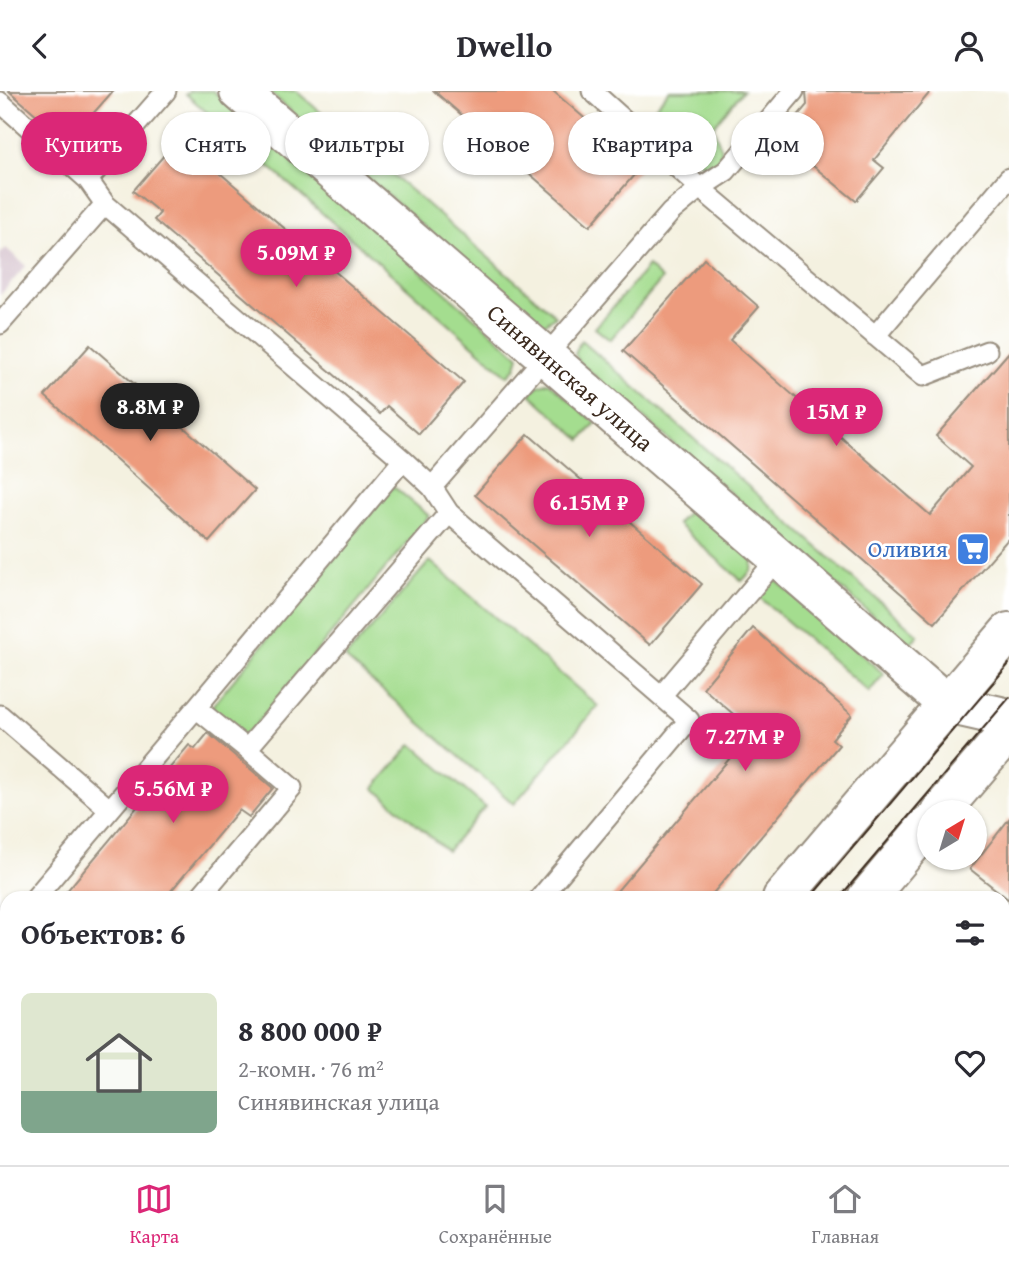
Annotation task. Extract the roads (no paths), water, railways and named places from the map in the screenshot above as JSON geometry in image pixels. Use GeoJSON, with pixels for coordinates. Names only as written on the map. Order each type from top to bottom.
{"type":"FeatureCollection","features":[{"type":"Feature","properties":{"kind":"street","name":"Синявинская улица"},"geometry":{"type":"LineString","coordinates":[[239,91],[947,704],[1009,717]]}},
{"type":"Feature","properties":{"kind":"street"},"geometry":{"type":"LineString","coordinates":[[788,891],[1009,632]]}},
{"type":"Feature","properties":{"kind":"street"},"geometry":{"type":"LineString","coordinates":[[950,800],[1009,731]]}},
{"type":"Feature","properties":{"kind":"street"},"geometry":{"type":"LineString","coordinates":[[873,891],[917,838]]}},
{"type":"Feature","properties":{"kind":"lane"},"geometry":{"type":"LineString","coordinates":[[88,180],[166,91]]}},
{"type":"Feature","properties":{"kind":"lane"},"geometry":{"type":"LineString","coordinates":[[592,91],[700,188],[923,376],[986,351]]}},
{"type":"Feature","properties":{"kind":"lane"},"geometry":{"type":"LineString","coordinates":[[432,487],[671,212],[726,171],[794,91]]}},
{"type":"Feature","properties":{"kind":"lane"},"geometry":{"type":"LineString","coordinates":[[0,102],[88,180],[105,204],[403,460],[432,487],[449,513],[689,720],[546,891]]}},
{"type":"Feature","properties":{"kind":"lane"},"geometry":{"type":"LineString","coordinates":[[875,336],[1009,178]]}},
{"type":"Feature","properties":{"kind":"lane"},"geometry":{"type":"LineString","coordinates":[[0,324],[105,204]]}},
{"type":"Feature","properties":{"kind":"lane"},"geometry":{"type":"LineString","coordinates":[[40,891],[403,460]]}},
{"type":"Feature","properties":{"kind":"lane"},"geometry":{"type":"LineString","coordinates":[[247,749],[449,513]]}},
{"type":"Feature","properties":{"kind":"lane"},"geometry":{"type":"LineString","coordinates":[[662,696],[778,558]]}},
{"type":"Feature","properties":{"kind":"lane"},"geometry":{"type":"LineString","coordinates":[[196,708],[292,788],[205,891]]}},
{"type":"Feature","properties":{"kind":"lane"},"geometry":{"type":"LineString","coordinates":[[0,715],[110,809]]}},
{"type":"Feature","properties":{"kind":"tram line"},"geometry":{"type":"LineString","coordinates":[[816,891],[1009,664]]}},
{"type":"Feature","properties":{"kind":"tram line"},"geometry":{"type":"LineString","coordinates":[[845,891],[1009,698]]}},
{"type":"Feature","properties":{"kind":"place","name":"Оливия"},"geometry":{"type":"Point","coordinates":[973,549]}}]}
